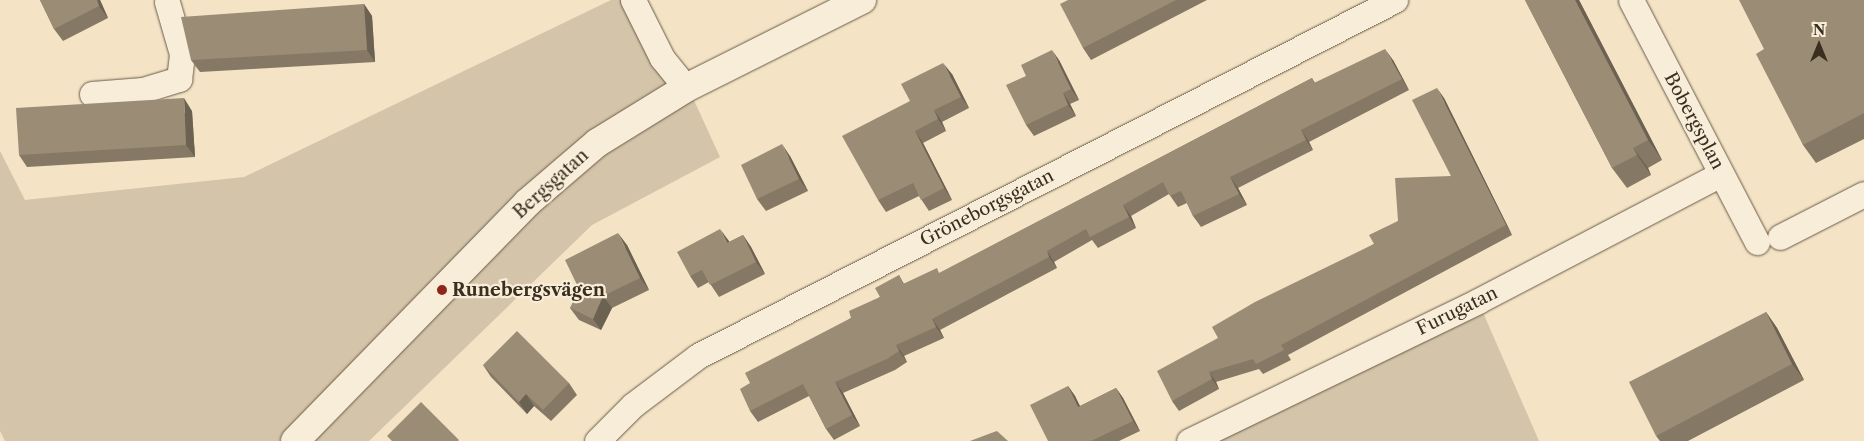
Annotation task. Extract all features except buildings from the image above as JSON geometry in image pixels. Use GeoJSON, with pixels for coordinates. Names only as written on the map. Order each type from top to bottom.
{"type":"FeatureCollection","features":[{"type":"Feature","properties":{"kind":"street"},"geometry":{"type":"LineString","coordinates":[[633,0],[662,58],[686,88]]}},
{"type":"Feature","properties":{"kind":"street","name":"Bergsgatan"},"geometry":{"type":"LineString","coordinates":[[295,441],[554,177],[636,117],[686,88],[862,0]]}},
{"type":"Feature","properties":{"kind":"street","name":"Gröneborgsgatan"},"geometry":{"type":"LineString","coordinates":[[597,441],[633,405],[698,356],[1395,0]]}},
{"type":"Feature","properties":{"kind":"street","name":"Bobergsplan"},"geometry":{"type":"LineString","coordinates":[[1630,0],[1722,174],[1768,239],[1864,194]]}},
{"type":"Feature","properties":{"kind":"street"},"geometry":{"type":"LineString","coordinates":[[92,94],[143,90],[179,79],[182,54],[168,1]]}},
{"type":"Feature","properties":{"kind":"street","name":"Furugatan"},"geometry":{"type":"LineString","coordinates":[[1189,441],[1478,301],[1722,174]]}},
{"type":"Feature","properties":{"kind":"shaded area"},"geometry":{"type":"Polygon","coordinates":[[[611,0],[648,0],[720,157],[592,225],[369,441],[5,441],[0,431],[0,151],[25,200],[244,177],[611,0]]]}},
{"type":"Feature","properties":{"kind":"shaded area"},"geometry":{"type":"Polygon","coordinates":[[[1478,301],[1539,441],[1198,441],[1478,301]]]}},
{"type":"Feature","properties":{"kind":"place","name":"Runebergsvägen"},"geometry":{"type":"Point","coordinates":[442,290]}}]}
